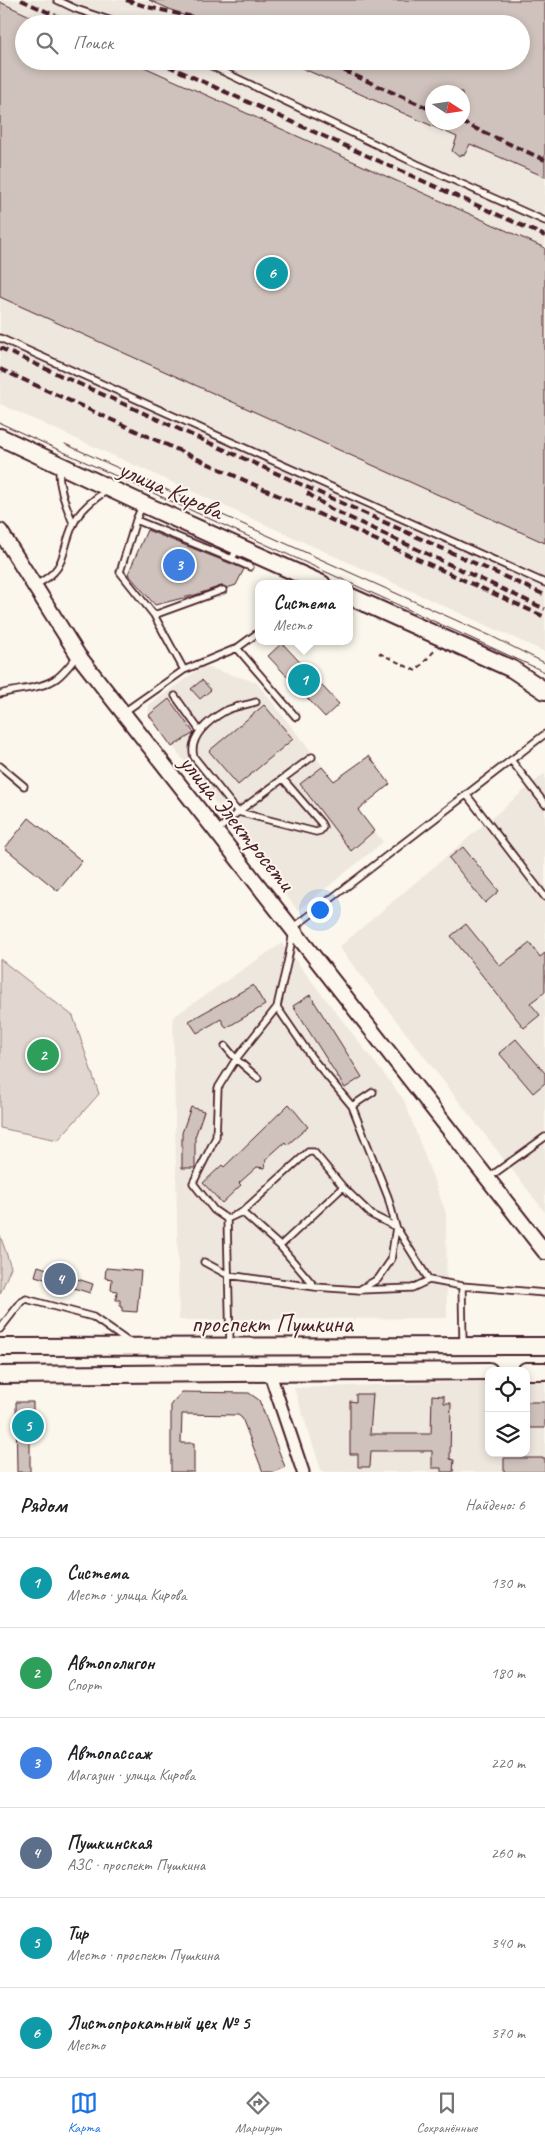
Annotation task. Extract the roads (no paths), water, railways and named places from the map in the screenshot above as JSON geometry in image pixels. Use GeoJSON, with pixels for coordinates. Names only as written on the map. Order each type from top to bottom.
{"type":"FeatureCollection","features":[{"type":"Feature","properties":{"kind":"main road","name":"улица Кирова"},"geometry":{"type":"LineString","coordinates":[[0,437],[143,504],[235,553],[311,580]]}},
{"type":"Feature","properties":{"kind":"main road"},"geometry":{"type":"LineString","coordinates":[[353,598],[506,666],[545,691]]}},
{"type":"Feature","properties":{"kind":"main road","name":"проспект Пушкина"},"geometry":{"type":"LineString","coordinates":[[0,1347],[463,1348],[545,1346]]}},
{"type":"Feature","properties":{"kind":"main road","name":"проспект Пушкина"},"geometry":{"type":"LineString","coordinates":[[0,1375],[485,1371]]}},
{"type":"Feature","properties":{"kind":"main road"},"geometry":{"type":"LineString","coordinates":[[530,1371],[545,1371]]}},
{"type":"Feature","properties":{"kind":"street","name":"улица Электросети"},"geometry":{"type":"LineString","coordinates":[[0,530],[33,586],[78,655],[215,834],[293,928],[545,1252]]}},
{"type":"Feature","properties":{"kind":"street"},"geometry":{"type":"LineString","coordinates":[[270,1374],[303,1472]]}},
{"type":"Feature","properties":{"kind":"lane"},"geometry":{"type":"LineString","coordinates":[[57,0],[94,15]]}},
{"type":"Feature","properties":{"kind":"lane"},"geometry":{"type":"LineString","coordinates":[[220,70],[417,164],[545,220]]}},
{"type":"Feature","properties":{"kind":"lane"},"geometry":{"type":"LineString","coordinates":[[0,338],[545,583]]}},
{"type":"Feature","properties":{"kind":"lane"},"geometry":{"type":"LineString","coordinates":[[58,465],[58,480],[62,497],[73,523]]}},
{"type":"Feature","properties":{"kind":"lane"},"geometry":{"type":"LineString","coordinates":[[33,586],[56,572],[61,563],[73,523],[92,499],[110,489]]}},
{"type":"Feature","properties":{"kind":"lane"},"geometry":{"type":"LineString","coordinates":[[143,504],[136,520],[120,572],[154,615],[184,670]]}},
{"type":"Feature","properties":{"kind":"lane"},"geometry":{"type":"LineString","coordinates":[[136,520],[235,553],[250,567]]}},
{"type":"Feature","properties":{"kind":"lane"},"geometry":{"type":"LineString","coordinates":[[154,615],[223,590]]}},
{"type":"Feature","properties":{"kind":"lane"},"geometry":{"type":"LineString","coordinates":[[122,713],[184,670],[237,648],[255,635]]}},
{"type":"Feature","properties":{"kind":"lane"},"geometry":{"type":"LineString","coordinates":[[237,648],[296,717]]}},
{"type":"Feature","properties":{"kind":"lane"},"geometry":{"type":"LineString","coordinates":[[0,694],[39,686],[57,678],[78,655]]}},
{"type":"Feature","properties":{"kind":"lane"},"geometry":{"type":"LineString","coordinates":[[175,696],[200,731]]}},
{"type":"Feature","properties":{"kind":"lane"},"geometry":{"type":"LineString","coordinates":[[256,702],[226,710],[200,731],[193,742],[194,757],[238,812],[316,832],[320,831],[323,827],[321,823],[283,779]]}},
{"type":"Feature","properties":{"kind":"lane"},"geometry":{"type":"LineString","coordinates":[[227,1219],[214,1210],[193,1183],[216,1138],[218,1088],[236,1059],[277,1007],[284,970],[290,954],[293,928],[545,734]]}},
{"type":"Feature","properties":{"kind":"lane"},"geometry":{"type":"LineString","coordinates":[[215,834],[238,812],[312,757]]}},
{"type":"Feature","properties":{"kind":"lane"},"geometry":{"type":"LineString","coordinates":[[512,760],[545,804]]}},
{"type":"Feature","properties":{"kind":"lane"},"geometry":{"type":"LineString","coordinates":[[0,766],[24,786]]}},
{"type":"Feature","properties":{"kind":"lane"},"geometry":{"type":"LineString","coordinates":[[466,794],[545,897]]}},
{"type":"Feature","properties":{"kind":"lane"},"geometry":{"type":"LineString","coordinates":[[277,1007],[312,1058],[352,1106],[388,1197],[396,1227],[429,1280]]}},
{"type":"Feature","properties":{"kind":"lane"},"geometry":{"type":"LineString","coordinates":[[225,1046],[236,1059],[258,1078]]}},
{"type":"Feature","properties":{"kind":"lane"},"geometry":{"type":"LineString","coordinates":[[352,1106],[373,1092]]}},
{"type":"Feature","properties":{"kind":"lane"},"geometry":{"type":"LineString","coordinates":[[488,1178],[545,1138]]}},
{"type":"Feature","properties":{"kind":"lane"},"geometry":{"type":"LineString","coordinates":[[227,1219],[242,1212],[310,1151],[316,1153],[343,1187],[372,1215],[396,1227]]}},
{"type":"Feature","properties":{"kind":"lane"},"geometry":{"type":"LineString","coordinates":[[280,1246],[343,1187]]}},
{"type":"Feature","properties":{"kind":"lane"},"geometry":{"type":"LineString","coordinates":[[242,1212],[280,1246],[315,1287]]}},
{"type":"Feature","properties":{"kind":"lane"},"geometry":{"type":"LineString","coordinates":[[227,1219],[230,1347]]}},
{"type":"Feature","properties":{"kind":"lane"},"geometry":{"type":"LineString","coordinates":[[359,1290],[378,1279],[386,1270],[395,1246],[396,1227]]}},
{"type":"Feature","properties":{"kind":"lane"},"geometry":{"type":"LineString","coordinates":[[204,1262],[228,1275],[315,1287],[359,1290],[412,1288],[429,1280],[462,1286],[545,1293]]}},
{"type":"Feature","properties":{"kind":"lane"},"geometry":{"type":"LineString","coordinates":[[462,1286],[463,1348]]}},
{"type":"Feature","properties":{"kind":"lane"},"geometry":{"type":"LineString","coordinates":[[0,1330],[21,1302],[26,1300],[92,1317],[138,1348]]}},
{"type":"Feature","properties":{"kind":"tram line"},"geometry":{"type":"LineString","coordinates":[[0,423],[344,580]]}},
{"type":"Feature","properties":{"kind":"tram line"},"geometry":{"type":"LineString","coordinates":[[65,444],[491,636],[545,663]]}},
{"type":"Feature","properties":{"kind":"tram line"},"geometry":{"type":"LineString","coordinates":[[353,584],[545,672]]}},
{"type":"Feature","properties":{"kind":"railway"},"geometry":{"type":"LineString","coordinates":[[21,0],[54,15]]}},
{"type":"Feature","properties":{"kind":"railway"},"geometry":{"type":"LineString","coordinates":[[126,0],[184,15]]}},
{"type":"Feature","properties":{"kind":"railway"},"geometry":{"type":"LineString","coordinates":[[177,70],[545,236]]}},
{"type":"Feature","properties":{"kind":"railway"},"geometry":{"type":"LineString","coordinates":[[342,70],[425,107]]}},
{"type":"Feature","properties":{"kind":"railway"},"geometry":{"type":"LineString","coordinates":[[470,126],[545,160]]}},
{"type":"Feature","properties":{"kind":"railway"},"geometry":{"type":"LineString","coordinates":[[0,348],[545,595]]}},
{"type":"Feature","properties":{"kind":"railway"},"geometry":{"type":"LineString","coordinates":[[0,369],[545,617]]}},
{"type":"Feature","properties":{"kind":"railway"},"geometry":{"type":"LineString","coordinates":[[307,493],[331,509],[545,609]]}},
{"type":"Feature","properties":{"kind":"place","name":"Листопрокатный цех № 5"},"geometry":{"type":"Point","coordinates":[272,273]}},
{"type":"Feature","properties":{"kind":"place","name":"Автопассаж"},"geometry":{"type":"Point","coordinates":[179,565]}},
{"type":"Feature","properties":{"kind":"place","name":"Система"},"geometry":{"type":"Point","coordinates":[304,680]}},
{"type":"Feature","properties":{"kind":"place","name":"Автополигон"},"geometry":{"type":"Point","coordinates":[43,1055]}},
{"type":"Feature","properties":{"kind":"place","name":"Пушкинская"},"geometry":{"type":"Point","coordinates":[60,1279]}},
{"type":"Feature","properties":{"kind":"place","name":"Тир"},"geometry":{"type":"Point","coordinates":[28,1426]}}]}
